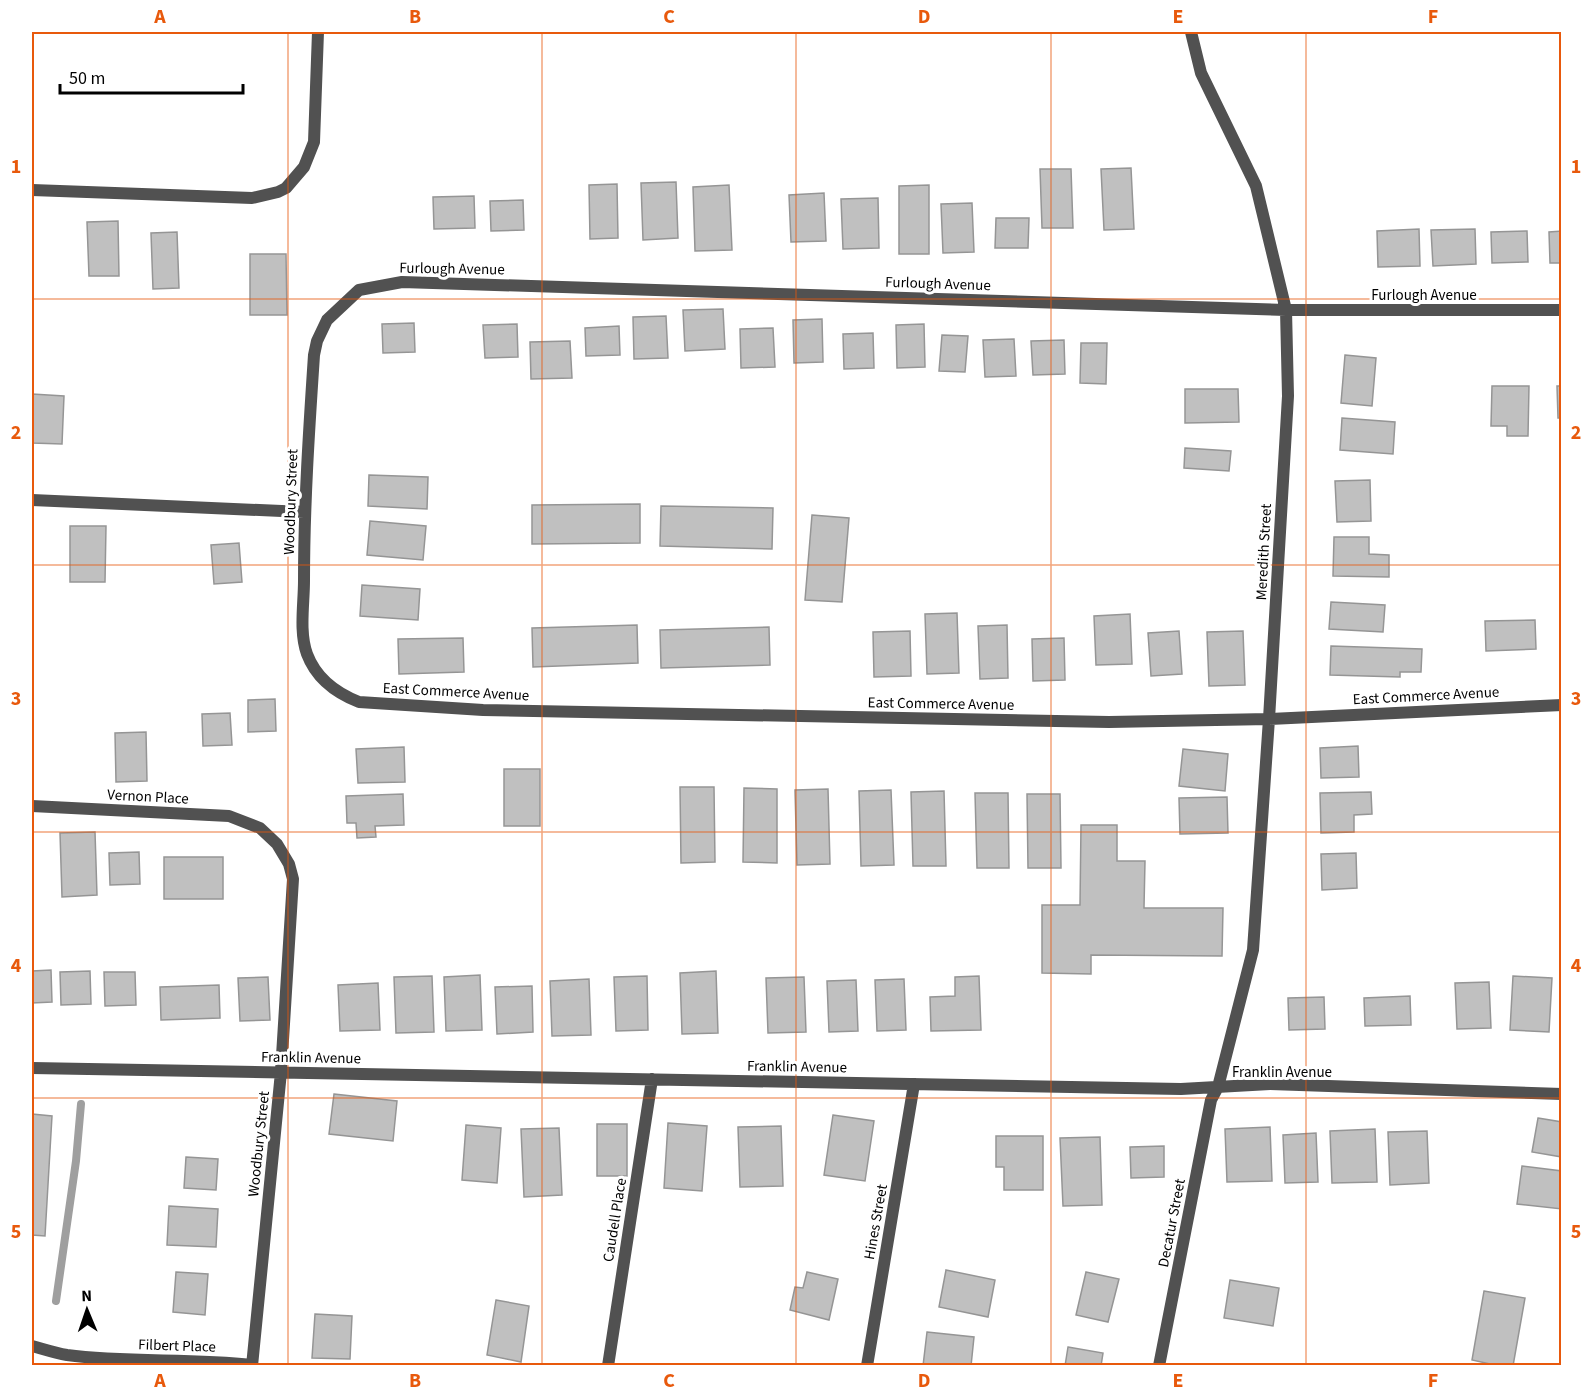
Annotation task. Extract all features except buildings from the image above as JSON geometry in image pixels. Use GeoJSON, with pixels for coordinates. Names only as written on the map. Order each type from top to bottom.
{"type":"FeatureCollection","features":[{"type":"Feature","properties":{"kind":"street"},"geometry":{"type":"LineString","coordinates":[[32,190],[252,198],[286,188],[304,167],[314,142],[318,32]]}},
{"type":"Feature","properties":{"kind":"street","name":"Meredith Street"},"geometry":{"type":"LineString","coordinates":[[1191,32],[1201,73],[1256,186],[1286,310],[1288,396],[1253,950],[1218,1087]]}},
{"type":"Feature","properties":{"kind":"street","name":"Furlough Avenue"},"geometry":{"type":"LineString","coordinates":[[327,320],[358,290],[402,282],[1286,310],[1562,310]]}},
{"type":"Feature","properties":{"kind":"street","name":"Woodbury Street"},"geometry":{"type":"LineString","coordinates":[[325,683],[312,665],[306,651],[303,628],[304,512],[314,355],[317,340],[327,320]]}},
{"type":"Feature","properties":{"kind":"street"},"geometry":{"type":"LineString","coordinates":[[32,500],[304,512]]}},
{"type":"Feature","properties":{"kind":"street","name":"East Commerce Avenue"},"geometry":{"type":"LineString","coordinates":[[325,683],[359,702],[483,710],[1109,722],[1269,719],[1562,705]]}},
{"type":"Feature","properties":{"kind":"street","name":"Vernon Place"},"geometry":{"type":"LineString","coordinates":[[32,806],[230,816],[260,828]]}},
{"type":"Feature","properties":{"kind":"street","name":"Woodbury Street"},"geometry":{"type":"LineString","coordinates":[[252,1365],[281,1072],[293,879],[289,864],[277,844],[260,828]]}},
{"type":"Feature","properties":{"kind":"street","name":"Franklin Avenue"},"geometry":{"type":"LineString","coordinates":[[32,1068],[1181,1089],[1270,1084],[1562,1094]]}},
{"type":"Feature","properties":{"kind":"street","name":"Caudell Place"},"geometry":{"type":"LineString","coordinates":[[609,1365],[651,1079]]}},
{"type":"Feature","properties":{"kind":"street","name":"Hines Street"},"geometry":{"type":"LineString","coordinates":[[867,1365],[914,1084]]}},
{"type":"Feature","properties":{"kind":"street","name":"Decatur Street"},"geometry":{"type":"LineString","coordinates":[[1159,1365],[1211,1100],[1218,1087]]}},
{"type":"Feature","properties":{"kind":"street","name":"Filbert Place"},"geometry":{"type":"LineString","coordinates":[[32,1346],[66,1354],[114,1359],[212,1361],[252,1365]]}},
{"type":"Feature","properties":{"kind":"waterway"},"geometry":{"type":"LineString","coordinates":[[56,1301],[76,1161],[81,1104]]}}]}
